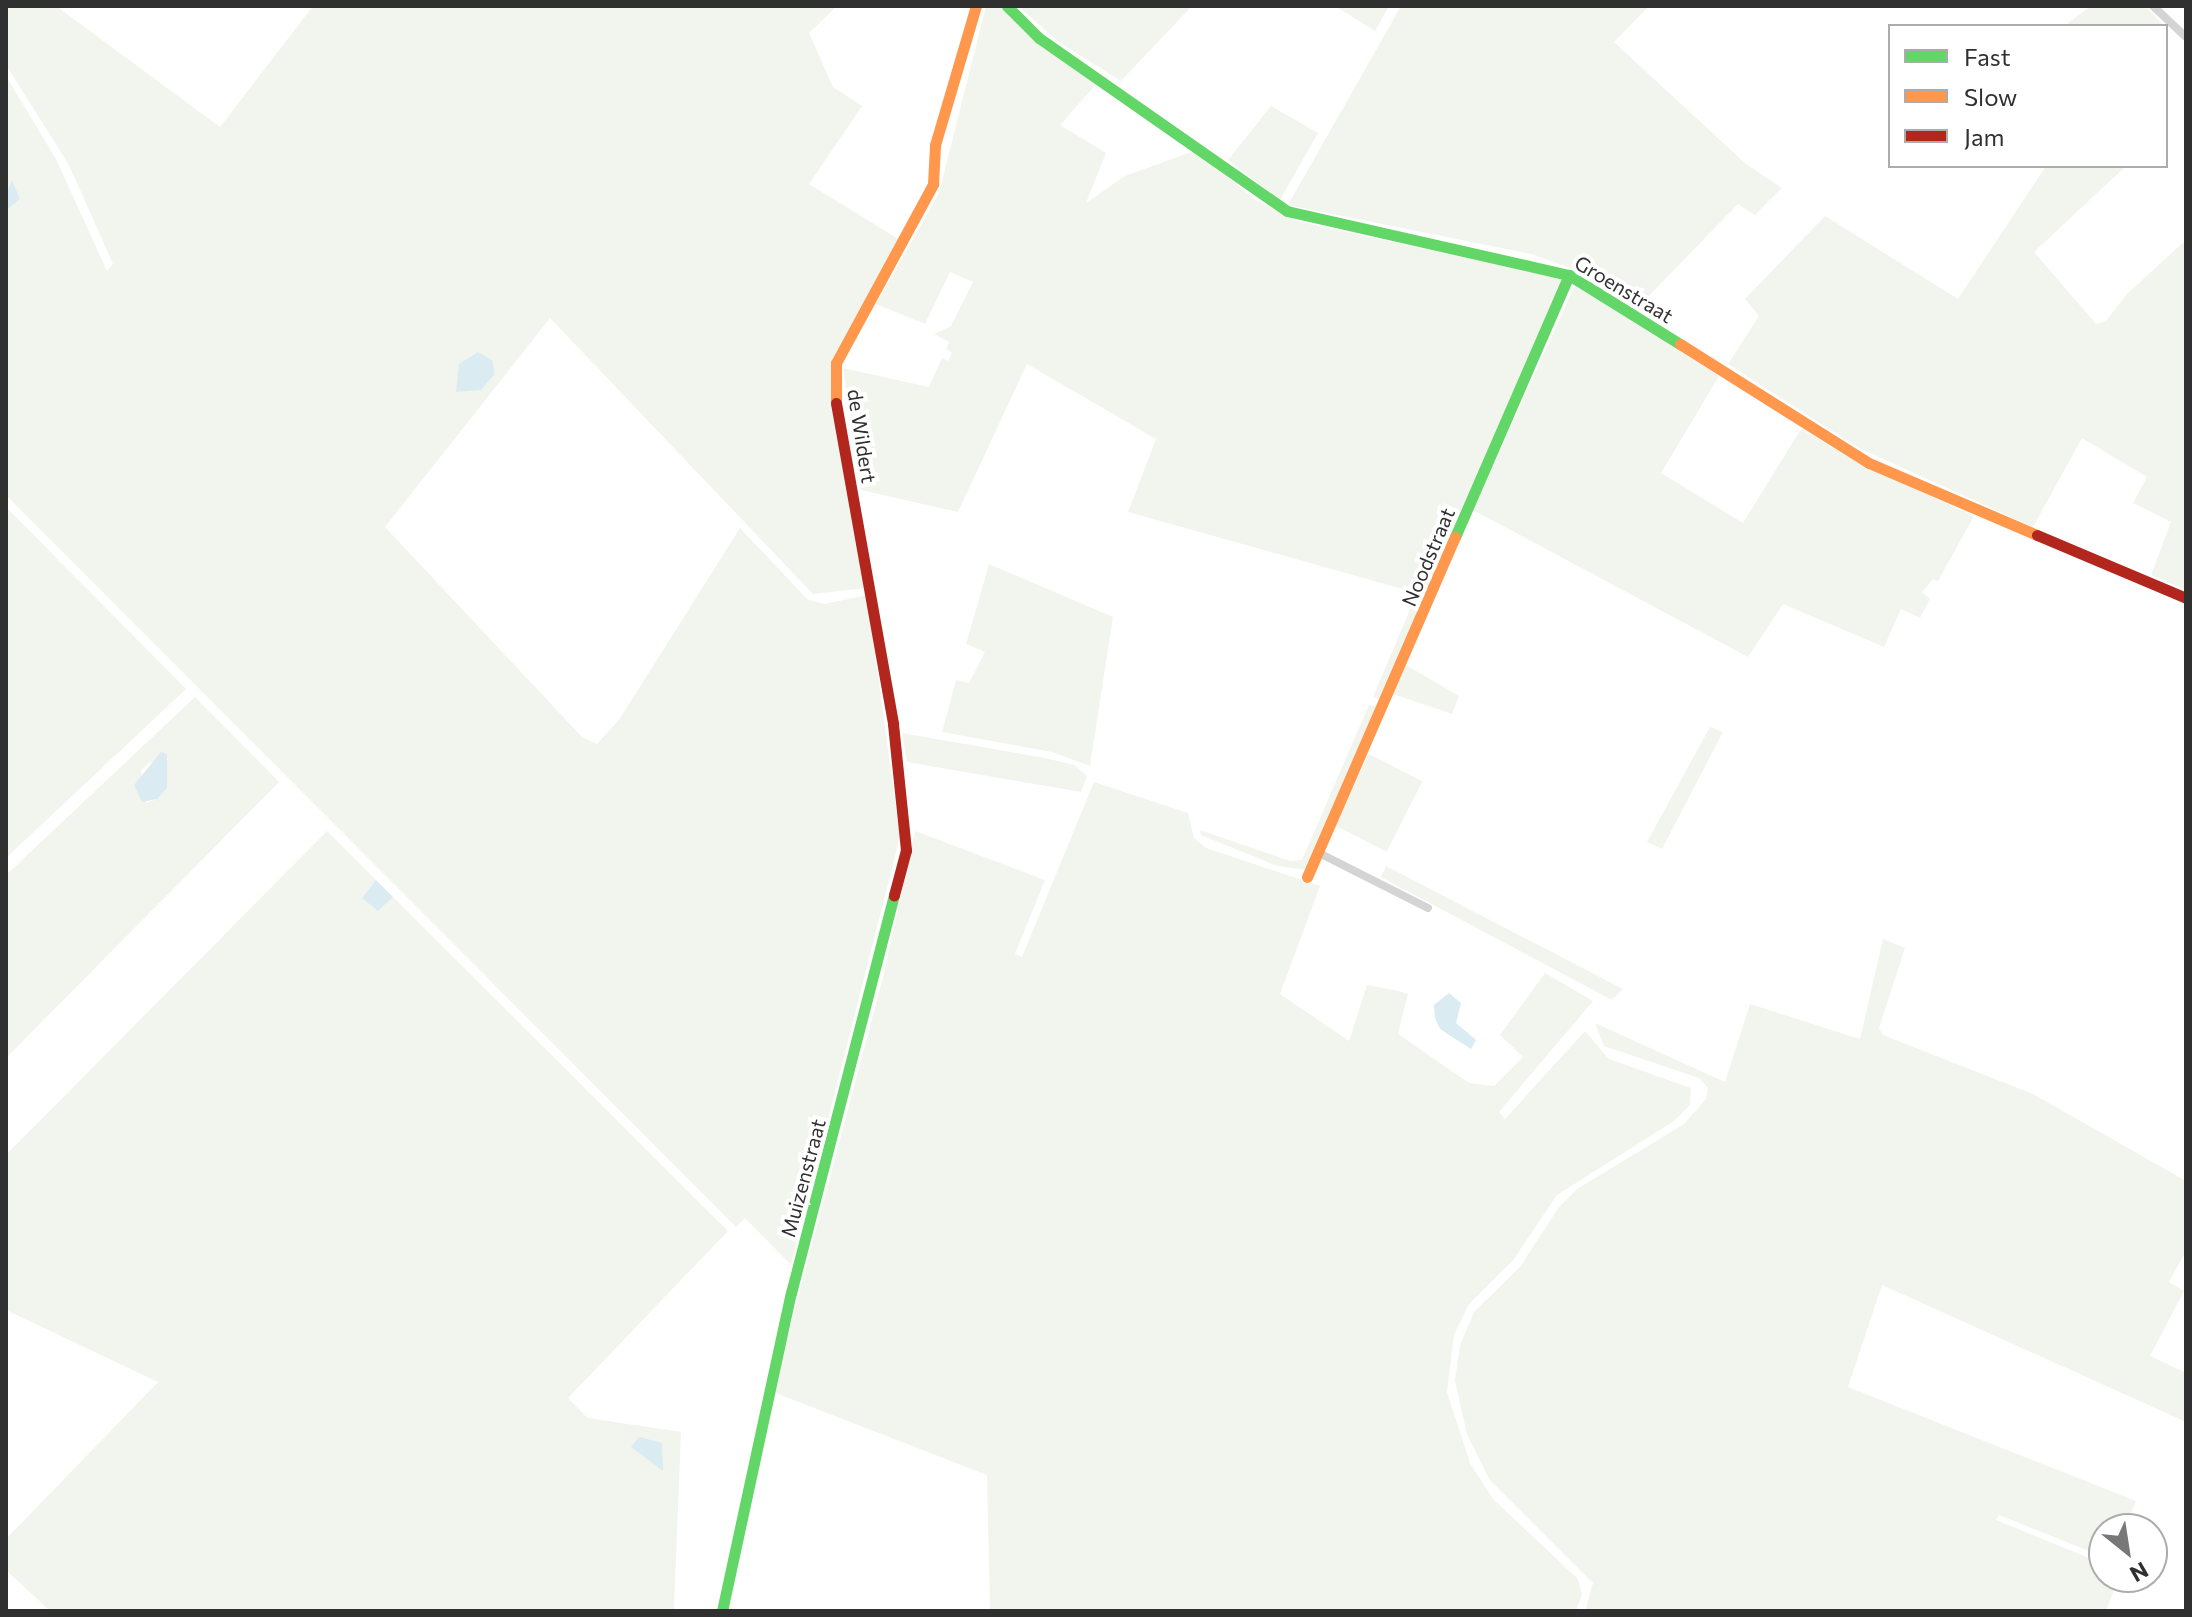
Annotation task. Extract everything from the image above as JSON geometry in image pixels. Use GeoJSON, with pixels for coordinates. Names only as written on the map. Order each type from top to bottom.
{"type":"FeatureCollection","features":[{"type":"Feature","properties":{"kind":"street","name":"de Wildert"},"geometry":{"type":"LineString","coordinates":[[897,755],[835,397],[836,363],[933,184],[935,145],[976,6]]}},
{"type":"Feature","properties":{"kind":"street","name":"Groenstraat"},"geometry":{"type":"LineString","coordinates":[[1007,6],[1039,38],[1287,211],[1569,275],[1869,463],[2186,598]]}},
{"type":"Feature","properties":{"kind":"street"},"geometry":{"type":"LineString","coordinates":[[2153,6],[2186,37]]}},
{"type":"Feature","properties":{"kind":"street","name":"Noodstraat"},"geometry":{"type":"LineString","coordinates":[[1307,877],[1569,275]]}},
{"type":"Feature","properties":{"kind":"street","name":"Muizenstraat"},"geometry":{"type":"LineString","coordinates":[[722,1611],[791,1293],[906,850],[897,755]]}},
{"type":"Feature","properties":{"kind":"street"},"geometry":{"type":"LineString","coordinates":[[1319,853],[1428,908]]}},
{"type":"Feature","properties":{"kind":"shaded area"},"geometry":{"type":"Polygon","coordinates":[[[6,6],[56,6],[220,127],[313,6],[837,6],[809,33],[833,87],[862,106],[809,184],[900,240],[833,360],[865,588],[813,594],[550,318],[385,527],[582,737],[597,744],[619,720],[740,528],[808,600],[825,604],[867,595],[900,837],[791,1265],[745,1218],[736,1227],[6,495],[6,209],[20,199],[12,181],[6,195],[6,76],[56,159],[107,271],[113,264],[69,165],[6,65],[6,6]]]}},
{"type":"Feature","properties":{"kind":"shaded area"},"geometry":{"type":"Polygon","coordinates":[[[986,6],[1000,6],[1028,34],[1098,82],[1060,125],[1106,153],[1086,203],[1125,176],[1194,151],[1256,200],[1300,222],[1563,279],[1382,700],[1373,697],[1417,593],[1128,512],[1156,439],[1027,364],[958,512],[861,490],[843,368],[929,387],[942,358],[948,361],[952,353],[946,349],[949,342],[934,334],[951,326],[973,282],[950,272],[925,324],[876,304],[939,193],[986,6]]]}},
{"type":"Feature","properties":{"kind":"shaded area"},"geometry":{"type":"Polygon","coordinates":[[[1018,6],[1192,6],[1121,81],[1060,43],[1018,6]]]}},
{"type":"Feature","properties":{"kind":"shaded area"},"geometry":{"type":"Polygon","coordinates":[[[1335,6],[1389,6],[1375,31],[1335,6]]]}},
{"type":"Feature","properties":{"kind":"shaded area"},"geometry":{"type":"Polygon","coordinates":[[[1401,6],[1649,6],[1614,42],[1746,164],[1782,188],[1755,215],[1738,204],[1638,307],[1579,271],[1531,254],[1288,205],[1401,6]]]}},
{"type":"Feature","properties":{"kind":"shaded area"},"geometry":{"type":"Polygon","coordinates":[[[2091,6],[2145,6],[2162,24],[2067,24],[2091,6]]]}},
{"type":"Feature","properties":{"kind":"shaded area"},"geometry":{"type":"Polygon","coordinates":[[[1271,106],[1318,133],[1280,200],[1228,160],[1271,106]]]}},
{"type":"Feature","properties":{"kind":"shaded area"},"geometry":{"type":"Polygon","coordinates":[[[2045,168],[2124,168],[2034,252],[2096,324],[2106,321],[2126,295],[2186,240],[2186,590],[2151,575],[2171,522],[2133,503],[2147,477],[2082,438],[2033,527],[1857,447],[1728,364],[1759,316],[1745,299],[1825,216],[1958,299],[2045,168]]]}},
{"type":"Feature","properties":{"kind":"shaded area"},"geometry":{"type":"Polygon","coordinates":[[[12,180],[20,199],[8,209],[6,195],[12,180]]]}},
{"type":"Feature","properties":{"kind":"shaded area"},"geometry":{"type":"Polygon","coordinates":[[[1575,285],[1719,376],[1661,473],[1743,523],[1801,429],[1864,466],[1974,516],[1938,581],[1933,579],[1922,592],[1930,599],[1920,618],[1901,609],[1884,647],[1783,604],[1748,657],[1473,510],[1575,285]]]}},
{"type":"Feature","properties":{"kind":"shaded area"},"geometry":{"type":"Polygon","coordinates":[[[478,352],[493,361],[494,375],[481,390],[456,392],[459,364],[478,352]]]}},
{"type":"Feature","properties":{"kind":"shaded area"},"geometry":{"type":"Polygon","coordinates":[[[6,507],[186,689],[6,858],[7,849],[6,507]]]}},
{"type":"Feature","properties":{"kind":"shaded area"},"geometry":{"type":"Polygon","coordinates":[[[989,564],[1113,617],[1090,766],[1052,752],[942,732],[956,680],[969,683],[985,652],[966,644],[989,564]]]}},
{"type":"Feature","properties":{"kind":"shaded area"},"geometry":{"type":"Polygon","coordinates":[[[1406,665],[1459,696],[1452,714],[1393,694],[1406,665]]]}},
{"type":"Feature","properties":{"kind":"shaded area"},"geometry":{"type":"Polygon","coordinates":[[[195,697],[279,782],[6,1058],[6,875],[195,697]],[[168,758],[149,763],[141,771],[146,803],[157,799],[168,758]]]}},
{"type":"Feature","properties":{"kind":"shaded area"},"geometry":{"type":"Polygon","coordinates":[[[1369,705],[1379,707],[1308,870],[1277,866],[1201,835],[1200,830],[1290,861],[1302,860],[1369,705]]]}},
{"type":"Feature","properties":{"kind":"shaded area"},"geometry":{"type":"Polygon","coordinates":[[[1710,727],[1723,732],[1662,849],[1647,842],[1710,727]]]}},
{"type":"Feature","properties":{"kind":"shaded area"},"geometry":{"type":"Polygon","coordinates":[[[902,733],[1045,758],[1074,765],[1087,776],[1081,792],[907,762],[902,733]]]}},
{"type":"Feature","properties":{"kind":"shaded area"},"geometry":{"type":"Polygon","coordinates":[[[161,752],[167,754],[167,788],[157,799],[142,802],[134,785],[161,752]]]}},
{"type":"Feature","properties":{"kind":"shaded area"},"geometry":{"type":"Polygon","coordinates":[[[1369,754],[1422,781],[1387,852],[1333,824],[1369,754]]]}},
{"type":"Feature","properties":{"kind":"shaded area"},"geometry":{"type":"Polygon","coordinates":[[[1094,782],[1188,813],[1194,838],[1206,848],[1320,886],[1280,994],[1349,1041],[1367,985],[1408,994],[1398,1034],[1469,1083],[1494,1086],[1523,1057],[1500,1035],[1545,973],[1593,1001],[1499,1112],[1505,1119],[1585,1031],[1609,1059],[1691,1088],[1690,1105],[1674,1121],[1557,1195],[1514,1259],[1469,1304],[1454,1335],[1447,1392],[1470,1463],[1493,1499],[1578,1579],[1582,1595],[1576,1611],[990,1611],[987,1475],[773,1392],[883,977],[915,831],[1045,880],[1015,954],[1022,957],[1094,782]]]}},
{"type":"Feature","properties":{"kind":"shaded area"},"geometry":{"type":"Polygon","coordinates":[[[327,831],[376,880],[363,898],[378,911],[393,897],[728,1231],[568,1398],[588,1418],[681,1432],[674,1608],[679,1611],[50,1611],[6,1570],[6,1539],[158,1382],[6,1310],[6,1155],[327,831]]]}},
{"type":"Feature","properties":{"kind":"shaded area"},"geometry":{"type":"Polygon","coordinates":[[[1386,866],[1623,989],[1612,1000],[1381,877],[1386,866]]]}},
{"type":"Feature","properties":{"kind":"shaded area"},"geometry":{"type":"Polygon","coordinates":[[[376,880],[393,897],[378,911],[362,898],[376,880]]]}},
{"type":"Feature","properties":{"kind":"shaded area"},"geometry":{"type":"Polygon","coordinates":[[[1883,939],[1905,948],[1879,1028],[1883,1035],[2033,1094],[2186,1181],[2186,1251],[2169,1282],[2184,1291],[2150,1356],[2186,1373],[2186,1422],[1882,1285],[1848,1387],[2136,1501],[2131,1513],[2088,1513],[2088,1551],[1999,1515],[1996,1520],[2088,1557],[2088,1593],[2113,1593],[2106,1611],[1585,1611],[1593,1583],[1489,1479],[1467,1434],[1455,1381],[1460,1345],[1474,1312],[1520,1267],[1559,1207],[1577,1189],[1684,1124],[1706,1099],[1708,1088],[1699,1078],[1604,1046],[1595,1023],[1725,1082],[1750,1004],[1860,1039],[1883,939]]]}},
{"type":"Feature","properties":{"kind":"shaded area"},"geometry":{"type":"Polygon","coordinates":[[[1449,993],[1461,1003],[1456,1023],[1476,1040],[1471,1049],[1440,1029],[1435,1018],[1434,1005],[1449,993]]]}},
{"type":"Feature","properties":{"kind":"shaded area"},"geometry":{"type":"Polygon","coordinates":[[[639,1437],[662,1443],[663,1471],[631,1447],[639,1437]]]}},
{"type":"Feature","properties":{"kind":"traffic: fast"},"geometry":{"type":"LineString","coordinates":[[1007,6],[1039,38],[1287,211],[1569,275],[1680,344]]}},
{"type":"Feature","properties":{"kind":"traffic: fast"},"geometry":{"type":"LineString","coordinates":[[1455,537],[1569,275]]}},
{"type":"Feature","properties":{"kind":"traffic: fast"},"geometry":{"type":"LineString","coordinates":[[722,1611],[791,1293],[894,895]]}},
{"type":"Feature","properties":{"kind":"traffic: slow"},"geometry":{"type":"LineString","coordinates":[[836,403],[836,363],[933,184],[935,145],[976,6]]}},
{"type":"Feature","properties":{"kind":"traffic: slow"},"geometry":{"type":"LineString","coordinates":[[1680,344],[1869,463],[2037,535]]}},
{"type":"Feature","properties":{"kind":"traffic: slow"},"geometry":{"type":"LineString","coordinates":[[1307,877],[1455,537]]}},
{"type":"Feature","properties":{"kind":"traffic: jam"},"geometry":{"type":"LineString","coordinates":[[836,403],[893,724],[906,850],[894,895]]}},
{"type":"Feature","properties":{"kind":"traffic: jam"},"geometry":{"type":"LineString","coordinates":[[2037,535],[2186,598]]}}]}
